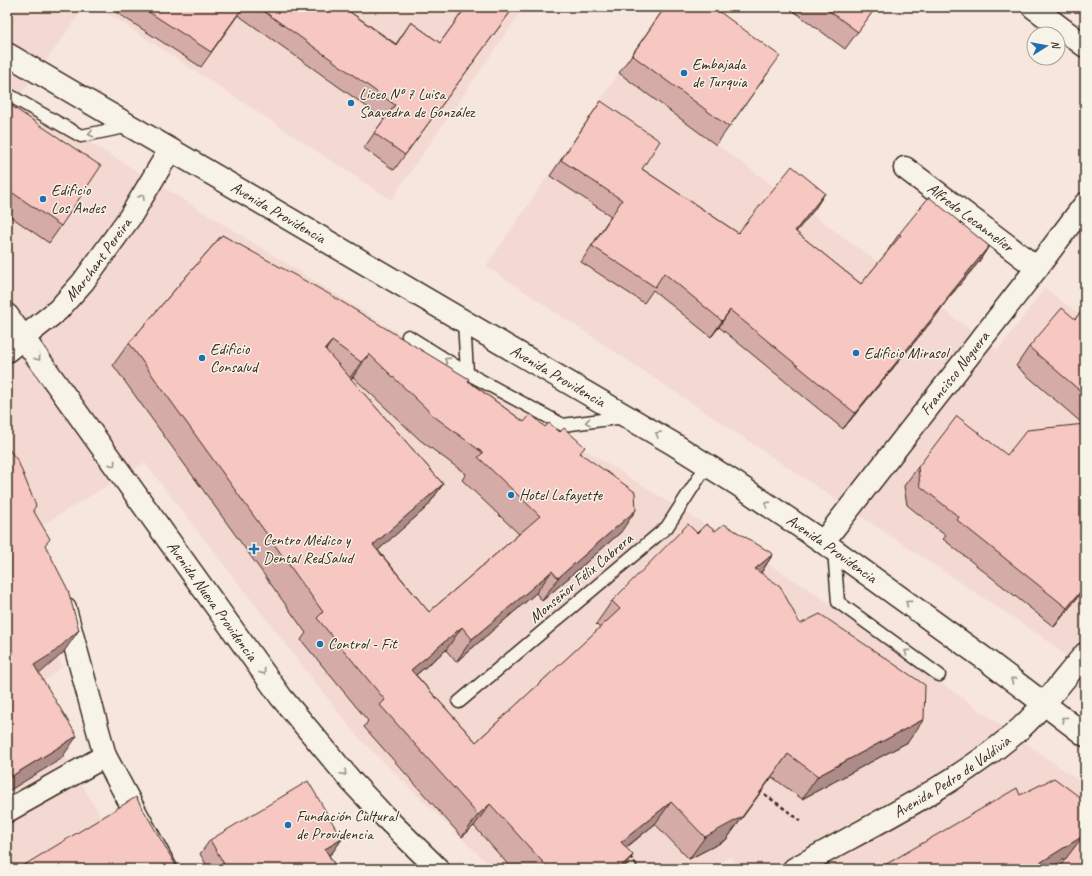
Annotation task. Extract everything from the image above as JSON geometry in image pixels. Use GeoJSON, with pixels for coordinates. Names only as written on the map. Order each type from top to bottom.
{"type":"FeatureCollection","features":[{"type":"Feature","properties":{"kind":"main road"},"geometry":{"type":"LineString","coordinates":[[1033,7],[1085,46]]}},
{"type":"Feature","properties":{"kind":"main road","name":"Avenida Providencia"},"geometry":{"type":"LineString","coordinates":[[7,54],[626,416],[707,465],[828,546],[979,655],[1085,735]]}},
{"type":"Feature","properties":{"kind":"main road","name":"Marchant Pereira"},"geometry":{"type":"LineString","coordinates":[[15,345],[58,310],[84,282],[130,217],[170,150]]}},
{"type":"Feature","properties":{"kind":"main road","name":"Alfredo Lecannelier"},"geometry":{"type":"LineString","coordinates":[[905,168],[1037,268]]}},
{"type":"Feature","properties":{"kind":"main road","name":"Francisco Noguera"},"geometry":{"type":"LineString","coordinates":[[828,546],[1085,204]]}},
{"type":"Feature","properties":{"kind":"main road","name":"Avenida Nueva Providencia"},"geometry":{"type":"LineString","coordinates":[[7,315],[15,345],[281,697],[352,782],[438,869]]}},
{"type":"Feature","properties":{"kind":"main road"},"geometry":{"type":"LineString","coordinates":[[59,590],[105,756],[166,869]]}},
{"type":"Feature","properties":{"kind":"main road","name":"Avenida Pedro de Valdivia"},"geometry":{"type":"LineString","coordinates":[[794,869],[908,806],[958,776],[1014,734],[1044,703],[1085,654]]}},
{"type":"Feature","properties":{"kind":"main road"},"geometry":{"type":"LineString","coordinates":[[7,811],[105,756]]}},
{"type":"Feature","properties":{"kind":"lane"},"geometry":{"type":"LineString","coordinates":[[7,94],[81,136],[130,126]]}},
{"type":"Feature","properties":{"kind":"lane"},"geometry":{"type":"LineString","coordinates":[[464,321],[467,373]]}},
{"type":"Feature","properties":{"kind":"lane"},"geometry":{"type":"LineString","coordinates":[[408,336],[467,373],[562,425],[626,416]]}},
{"type":"Feature","properties":{"kind":"lane","name":"Monseñor Félix Cabrera"},"geometry":{"type":"LineString","coordinates":[[460,702],[667,527],[707,465]]}},
{"type":"Feature","properties":{"kind":"lane"},"geometry":{"type":"LineString","coordinates":[[828,546],[838,602],[938,675]]}},
{"type":"Feature","properties":{"kind":"path"},"geometry":{"type":"LineString","coordinates":[[755,788],[801,821]]}},
{"type":"Feature","properties":{"kind":"path"},"geometry":{"type":"LineString","coordinates":[[626,852],[640,869]]}},
{"type":"Feature","properties":{"kind":"shaded area"},"geometry":{"type":"Polygon","coordinates":[[[7,7],[85,7],[18,98],[257,245],[813,592],[1085,785],[1085,869],[744,869],[729,857],[711,869],[493,869],[357,736],[145,463],[7,546],[7,7]]]}},
{"type":"Feature","properties":{"kind":"shaded area","name":"Liceo Nº 7 Luisa Saavedra de González"},"geometry":{"type":"Polygon","coordinates":[[[98,7],[524,7],[391,200],[98,7]]]}},
{"type":"Feature","properties":{"kind":"shaded area"},"geometry":{"type":"Polygon","coordinates":[[[619,73],[998,350],[1045,288],[1085,319],[1085,671],[1045,639],[486,266],[619,73]]]}},
{"type":"Feature","properties":{"kind":"shaded area"},"geometry":{"type":"Polygon","coordinates":[[[7,584],[63,666],[28,694],[132,869],[7,869],[7,584]]]}},
{"type":"Feature","properties":{"kind":"building"},"geometry":{"type":"Polygon","coordinates":[[[141,7],[243,7],[211,52],[141,7]]]}},
{"type":"Feature","properties":{"kind":"building"},"geometry":{"type":"Polygon","coordinates":[[[258,7],[343,7],[396,45],[411,22],[440,43],[466,7],[514,7],[405,155],[374,133],[395,105],[258,7]]]}},
{"type":"Feature","properties":{"kind":"building"},"geometry":{"type":"Polygon","coordinates":[[[665,7],[713,7],[780,56],[729,127],[632,55],[665,7]]]}},
{"type":"Feature","properties":{"kind":"building"},"geometry":{"type":"Polygon","coordinates":[[[824,7],[876,7],[858,32],[824,7]]]}},
{"type":"Feature","properties":{"kind":"building"},"geometry":{"type":"Polygon","coordinates":[[[601,101],[660,141],[642,169],[738,233],[792,166],[825,193],[795,231],[861,284],[901,235],[899,234],[929,197],[989,246],[855,413],[730,310],[722,321],[664,273],[655,287],[592,246],[622,200],[561,160],[601,101]]]}},
{"type":"Feature","properties":{"kind":"building","name":"Edificio Los Andes"},"geometry":{"type":"Polygon","coordinates":[[[7,103],[101,166],[61,226],[7,189],[7,103]]]}},
{"type":"Feature","properties":{"kind":"building"},"geometry":{"type":"Polygon","coordinates":[[[222,235],[329,294],[469,379],[468,381],[524,422],[531,414],[545,427],[549,423],[560,432],[564,428],[585,447],[580,453],[635,492],[636,510],[558,578],[552,571],[472,639],[462,627],[411,670],[476,742],[620,609],[612,601],[688,524],[697,533],[706,524],[715,531],[724,524],[773,554],[755,569],[780,586],[800,624],[820,614],[925,685],[924,719],[818,776],[788,754],[742,817],[705,837],[671,802],[621,842],[633,855],[618,869],[549,869],[490,804],[478,815],[380,705],[385,700],[317,618],[323,612],[129,343],[222,235]],[[332,341],[325,349],[443,484],[373,545],[429,612],[540,516],[478,457],[483,453],[435,417],[369,354],[361,362],[332,341]]]}},
{"type":"Feature","properties":{"kind":"building"},"geometry":{"type":"Polygon","coordinates":[[[1085,307],[1085,395],[1029,347],[1062,308],[1075,319],[1085,307]]]}},
{"type":"Feature","properties":{"kind":"building"},"geometry":{"type":"Polygon","coordinates":[[[957,416],[1007,455],[1027,430],[1085,424],[1085,586],[1067,608],[957,520],[959,517],[920,486],[918,467],[957,416]]]}},
{"type":"Feature","properties":{"kind":"building"},"geometry":{"type":"Polygon","coordinates":[[[7,447],[18,461],[36,506],[33,510],[50,539],[45,545],[68,590],[79,630],[53,653],[34,665],[77,736],[7,779],[7,447]]]}},
{"type":"Feature","properties":{"kind":"building"},"geometry":{"type":"Polygon","coordinates":[[[1054,778],[1085,801],[1085,869],[1058,869],[1083,836],[1030,869],[878,869],[1017,788],[1020,795],[1054,778]]]}},
{"type":"Feature","properties":{"kind":"building","name":"Fundación Cultural de Providencia"},"geometry":{"type":"Polygon","coordinates":[[[308,781],[342,839],[325,849],[337,869],[227,869],[210,840],[308,781]]]}},
{"type":"Feature","properties":{"kind":"building"},"geometry":{"type":"Polygon","coordinates":[[[136,797],[178,869],[22,869],[21,867],[136,797]]]}},
{"type":"Feature","properties":{"kind":"place","name":"Embajada de Turquia"},"geometry":{"type":"Point","coordinates":[684,73]}},
{"type":"Feature","properties":{"kind":"place","name":"Liceo Nº 7 Luisa Saavedra de González"},"geometry":{"type":"Point","coordinates":[351,103]}},
{"type":"Feature","properties":{"kind":"place","name":"Edificio Los Andes"},"geometry":{"type":"Point","coordinates":[43,199]}},
{"type":"Feature","properties":{"kind":"place","name":"Edificio Mirasol"},"geometry":{"type":"Point","coordinates":[856,353]}},
{"type":"Feature","properties":{"kind":"place","name":"Edificio Consalud"},"geometry":{"type":"Point","coordinates":[202,358]}},
{"type":"Feature","properties":{"kind":"place","name":"Hotel Lafayette"},"geometry":{"type":"Point","coordinates":[511,495]}},
{"type":"Feature","properties":{"kind":"place","name":"Centro Médico y Dental RedSalud"},"geometry":{"type":"Point","coordinates":[254,549]}},
{"type":"Feature","properties":{"kind":"place","name":"Control - Fit"},"geometry":{"type":"Point","coordinates":[320,644]}},
{"type":"Feature","properties":{"kind":"place","name":"Fundación Cultural de Providencia"},"geometry":{"type":"Point","coordinates":[288,825]}}]}
